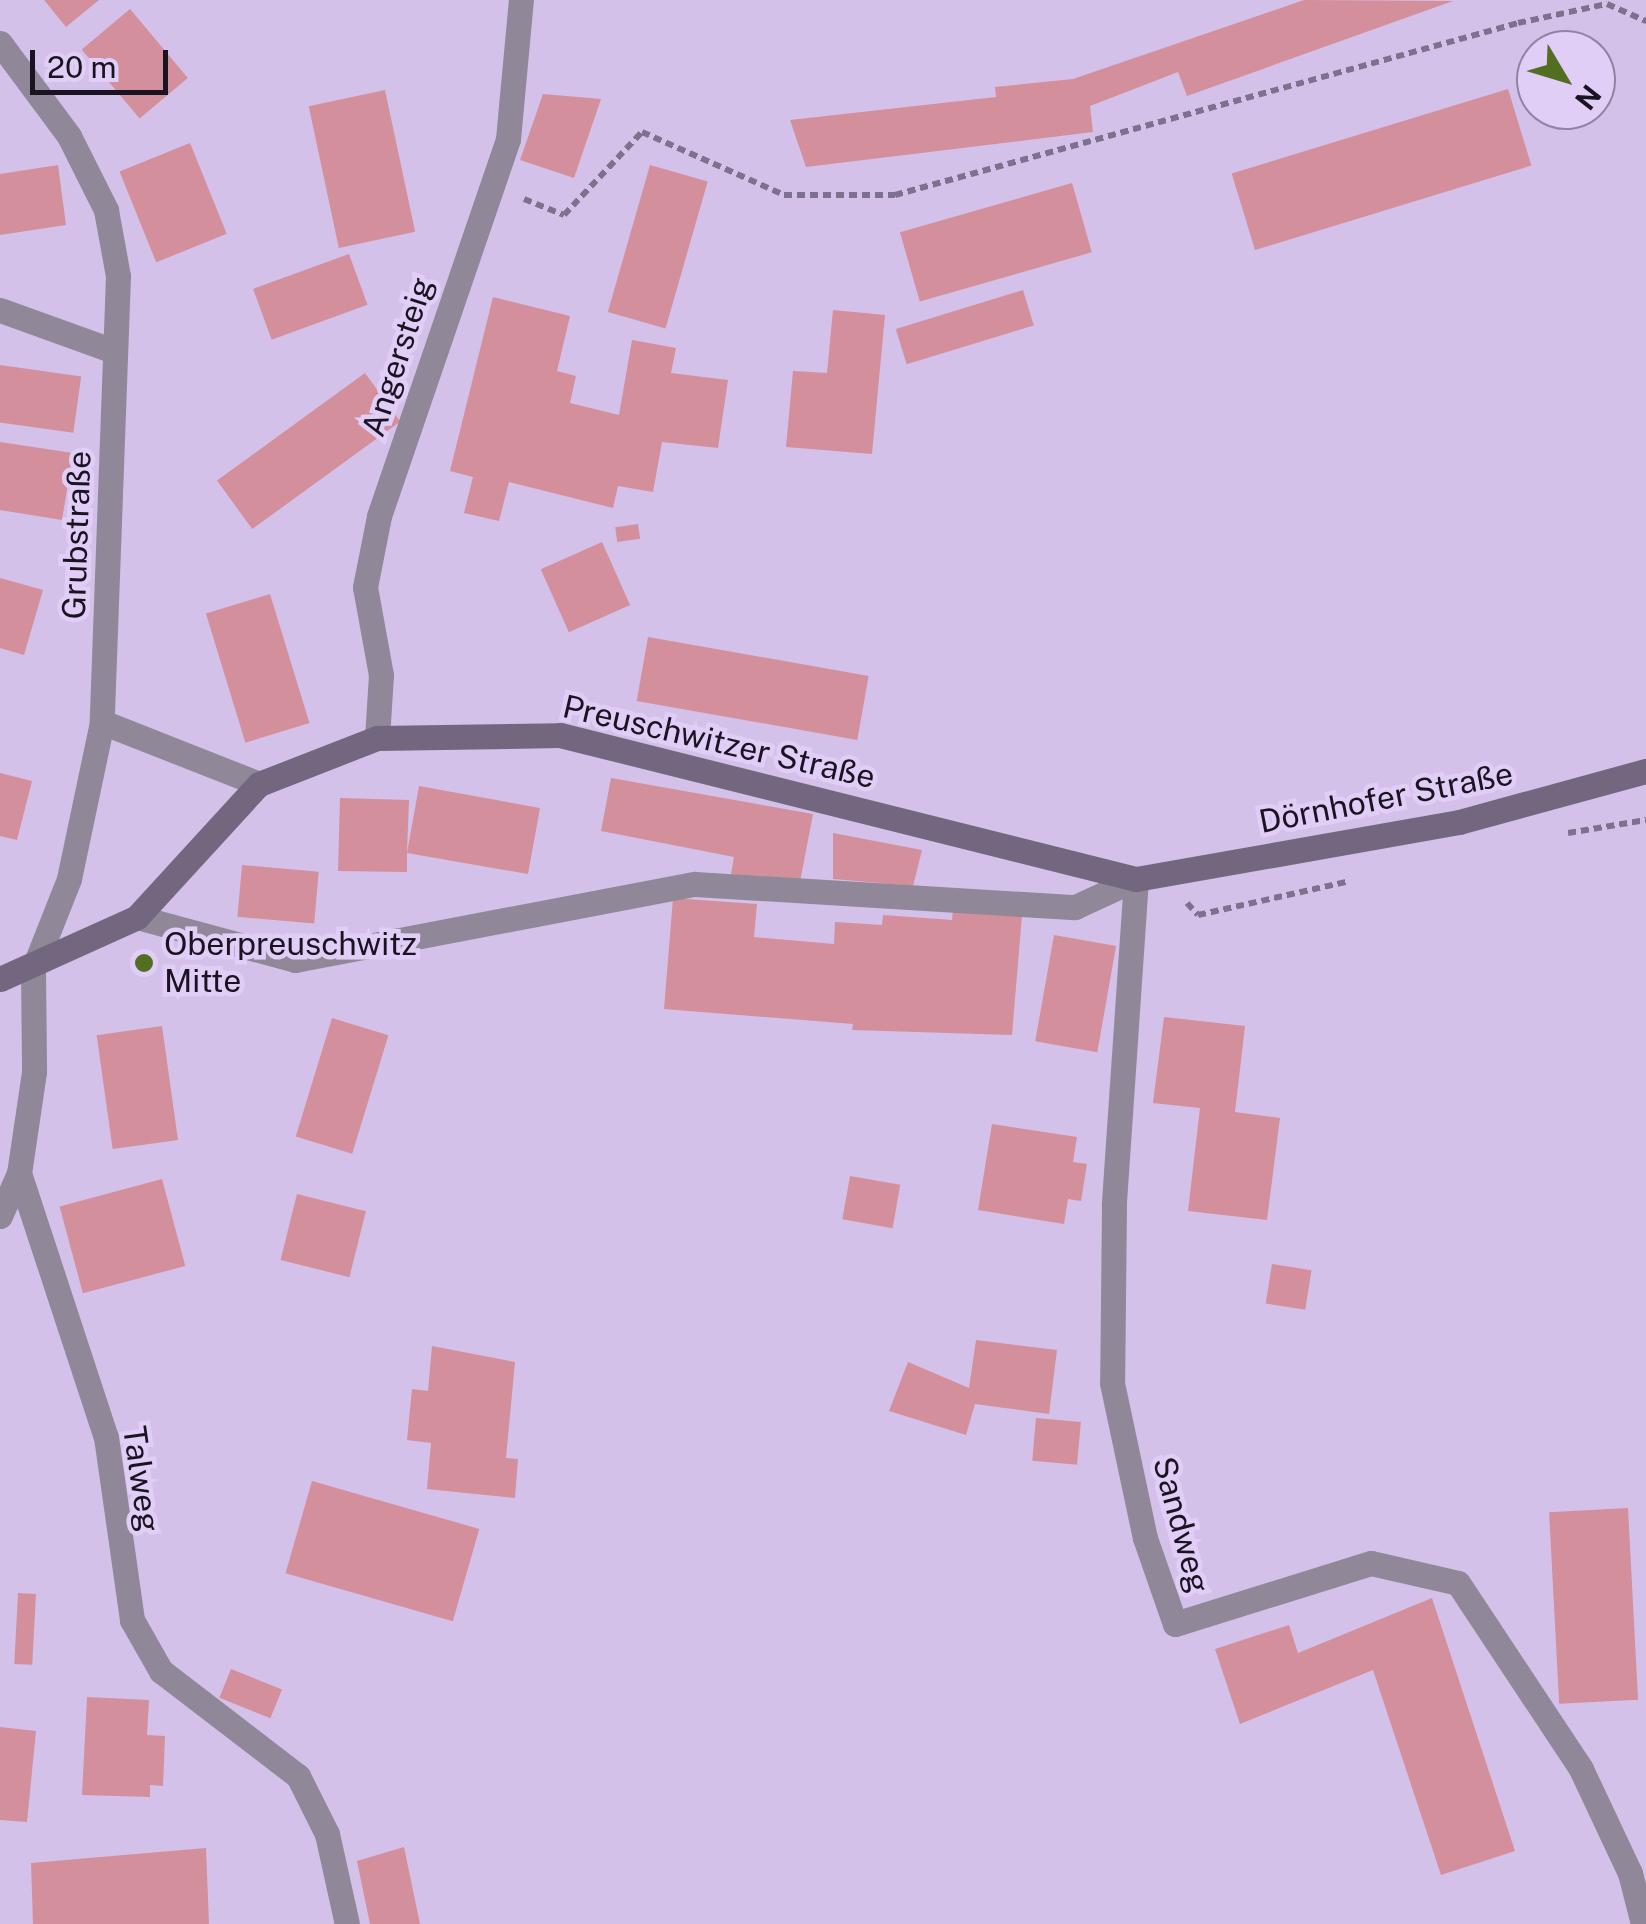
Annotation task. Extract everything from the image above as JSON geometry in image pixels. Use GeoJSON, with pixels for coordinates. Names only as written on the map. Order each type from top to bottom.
{"type":"FeatureCollection","features":[{"type":"Feature","properties":{"kind":"street","name":"Angersteig"},"geometry":{"type":"LineString","coordinates":[[377,738],[381,675],[365,587],[379,516],[508,139],[521,0]]}},
{"type":"Feature","properties":{"kind":"street","name":"Grubstraße"},"geometry":{"type":"LineString","coordinates":[[0,43],[68,136],[106,210],[118,276],[102,722],[68,879],[33,970]]}},
{"type":"Feature","properties":{"kind":"street"},"geometry":{"type":"LineString","coordinates":[[0,310],[114,351]]}},
{"type":"Feature","properties":{"kind":"street"},"geometry":{"type":"LineString","coordinates":[[102,722],[259,784]]}},
{"type":"Feature","properties":{"kind":"street","name":"Preuschwitzer Straße"},"geometry":{"type":"LineString","coordinates":[[0,979],[33,970],[137,918],[259,784],[377,738],[560,736],[1136,879]]}},
{"type":"Feature","properties":{"kind":"street","name":"Dörnhofer Straße"},"geometry":{"type":"LineString","coordinates":[[1136,879],[1460,822],[1646,772]]}},
{"type":"Feature","properties":{"kind":"street"},"geometry":{"type":"LineString","coordinates":[[137,918],[295,960],[695,884],[1075,906],[1136,879]]}},
{"type":"Feature","properties":{"kind":"street","name":"Sandweg"},"geometry":{"type":"LineString","coordinates":[[1136,879],[1114,1205],[1112,1383],[1145,1538],[1174,1624],[1371,1564],[1458,1583],[1581,1769],[1630,1873],[1642,1924]]}},
{"type":"Feature","properties":{"kind":"street","name":"Talweg"},"geometry":{"type":"LineString","coordinates":[[33,970],[34,1072],[20,1173],[106,1437],[132,1620],[160,1671],[298,1776],[327,1834],[347,1924]]}},
{"type":"Feature","properties":{"kind":"street"},"geometry":{"type":"LineString","coordinates":[[0,1216],[20,1173]]}},
{"type":"Feature","properties":{"kind":"path"},"geometry":{"type":"LineString","coordinates":[[490,186],[564,215],[642,132],[784,196],[895,195],[1518,23],[1607,4],[1646,21]]}},
{"type":"Feature","properties":{"kind":"building"},"geometry":{"type":"Polygon","coordinates":[[[44,0],[99,0],[66,27],[44,0]]]}},
{"type":"Feature","properties":{"kind":"building"},"geometry":{"type":"Polygon","coordinates":[[[1304,0],[1453,1],[1187,96],[1178,72],[1090,106],[1093,132],[806,167],[790,120],[996,97],[995,87],[1073,79],[1304,0]]]}},
{"type":"Feature","properties":{"kind":"building"},"geometry":{"type":"Polygon","coordinates":[[[130,9],[188,78],[140,118],[82,49],[130,9]]]}},
{"type":"Feature","properties":{"kind":"building"},"geometry":{"type":"Polygon","coordinates":[[[1508,89],[1516,130],[1521,130],[1531,166],[1255,250],[1232,173],[1508,89]]]}},
{"type":"Feature","properties":{"kind":"building"},"geometry":{"type":"Polygon","coordinates":[[[385,90],[415,232],[339,248],[309,106],[385,90]]]}},
{"type":"Feature","properties":{"kind":"building"},"geometry":{"type":"Polygon","coordinates":[[[543,94],[601,99],[574,178],[520,160],[543,94]]]}},
{"type":"Feature","properties":{"kind":"building"},"geometry":{"type":"Polygon","coordinates":[[[190,143],[227,234],[156,262],[120,171],[190,143]]]}},
{"type":"Feature","properties":{"kind":"building"},"geometry":{"type":"Polygon","coordinates":[[[58,165],[66,225],[0,235],[0,174],[58,165]]]}},
{"type":"Feature","properties":{"kind":"building"},"geometry":{"type":"Polygon","coordinates":[[[650,165],[708,182],[666,329],[608,312],[650,165]]]}},
{"type":"Feature","properties":{"kind":"building"},"geometry":{"type":"Polygon","coordinates":[[[1072,183],[1092,252],[920,302],[900,232],[1072,183]]]}},
{"type":"Feature","properties":{"kind":"building"},"geometry":{"type":"Polygon","coordinates":[[[349,254],[367,305],[272,340],[253,289],[349,254]]]}},
{"type":"Feature","properties":{"kind":"building"},"geometry":{"type":"Polygon","coordinates":[[[1023,290],[1034,325],[907,364],[896,329],[1023,290]]]}},
{"type":"Feature","properties":{"kind":"building"},"geometry":{"type":"Polygon","coordinates":[[[493,297],[570,316],[557,371],[576,376],[570,403],[619,415],[632,340],[676,348],[671,373],[728,380],[718,448],[662,442],[653,492],[618,486],[613,508],[509,482],[499,521],[464,513],[473,477],[450,471],[493,297]]]}},
{"type":"Feature","properties":{"kind":"building"},"geometry":{"type":"Polygon","coordinates":[[[833,310],[885,315],[872,454],[786,447],[793,371],[827,373],[833,310]]]}},
{"type":"Feature","properties":{"kind":"building"},"geometry":{"type":"Polygon","coordinates":[[[0,365],[81,376],[73,433],[0,423],[0,365]]]}},
{"type":"Feature","properties":{"kind":"building"},"geometry":{"type":"Polygon","coordinates":[[[365,373],[400,422],[252,529],[217,481],[365,373]]]}},
{"type":"Feature","properties":{"kind":"building"},"geometry":{"type":"Polygon","coordinates":[[[0,442],[73,453],[62,520],[0,510],[0,442]]]}},
{"type":"Feature","properties":{"kind":"building"},"geometry":{"type":"Polygon","coordinates":[[[638,524],[640,539],[617,542],[615,527],[638,524]]]}},
{"type":"Feature","properties":{"kind":"building"},"geometry":{"type":"Polygon","coordinates":[[[602,542],[630,605],[569,632],[541,569],[602,542]]]}},
{"type":"Feature","properties":{"kind":"building"},"geometry":{"type":"Polygon","coordinates":[[[0,578],[43,590],[24,655],[0,648],[0,578]]]}},
{"type":"Feature","properties":{"kind":"building"},"geometry":{"type":"Polygon","coordinates":[[[270,594],[309,723],[245,743],[206,614],[270,594]]]}},
{"type":"Feature","properties":{"kind":"building"},"geometry":{"type":"Polygon","coordinates":[[[648,637],[869,676],[857,740],[637,701],[648,637]]]}},
{"type":"Feature","properties":{"kind":"building"},"geometry":{"type":"Polygon","coordinates":[[[0,773],[32,781],[17,840],[0,836],[0,773]]]}},
{"type":"Feature","properties":{"kind":"building"},"geometry":{"type":"Polygon","coordinates":[[[611,778],[813,814],[799,887],[731,874],[734,857],[601,831],[611,778]]]}},
{"type":"Feature","properties":{"kind":"building"},"geometry":{"type":"Polygon","coordinates":[[[419,786],[540,808],[528,874],[407,853],[419,786]]]}},
{"type":"Feature","properties":{"kind":"building"},"geometry":{"type":"Polygon","coordinates":[[[340,798],[409,800],[407,872],[338,871],[340,798]]]}},
{"type":"Feature","properties":{"kind":"building"},"geometry":{"type":"Polygon","coordinates":[[[833,833],[922,850],[913,886],[833,879],[833,833]]]}},
{"type":"Feature","properties":{"kind":"building"},"geometry":{"type":"Polygon","coordinates":[[[242,865],[319,872],[314,924],[237,917],[242,865]]]}},
{"type":"Feature","properties":{"kind":"building"},"geometry":{"type":"Polygon","coordinates":[[[673,898],[757,904],[754,937],[834,944],[835,922],[882,925],[883,915],[952,920],[953,909],[1022,915],[1012,1035],[852,1030],[853,1024],[664,1009],[673,898]]]}},
{"type":"Feature","properties":{"kind":"building"},"geometry":{"type":"Polygon","coordinates":[[[1054,935],[1116,946],[1097,1052],[1035,1041],[1054,935]]]}},
{"type":"Feature","properties":{"kind":"building"},"geometry":{"type":"Polygon","coordinates":[[[1164,1017],[1245,1026],[1235,1112],[1280,1118],[1267,1220],[1188,1211],[1200,1108],[1153,1103],[1164,1017]]]}},
{"type":"Feature","properties":{"kind":"building"},"geometry":{"type":"Polygon","coordinates":[[[332,1018],[388,1035],[352,1154],[296,1137],[332,1018]]]}},
{"type":"Feature","properties":{"kind":"building"},"geometry":{"type":"Polygon","coordinates":[[[162,1026],[178,1140],[113,1149],[97,1035],[162,1026]]]}},
{"type":"Feature","properties":{"kind":"building"},"geometry":{"type":"Polygon","coordinates":[[[992,1124],[1077,1137],[1073,1162],[1087,1164],[1081,1201],[1068,1199],[1064,1224],[978,1210],[992,1124]]]}},
{"type":"Feature","properties":{"kind":"building"},"geometry":{"type":"Polygon","coordinates":[[[850,1176],[900,1185],[893,1228],[842,1219],[850,1176]]]}},
{"type":"Feature","properties":{"kind":"building"},"geometry":{"type":"Polygon","coordinates":[[[162,1179],[185,1266],[83,1293],[60,1206],[162,1179]]]}},
{"type":"Feature","properties":{"kind":"building"},"geometry":{"type":"Polygon","coordinates":[[[297,1194],[366,1211],[349,1277],[281,1260],[297,1194]]]}},
{"type":"Feature","properties":{"kind":"building"},"geometry":{"type":"Polygon","coordinates":[[[1272,1264],[1312,1270],[1305,1310],[1266,1304],[1272,1264]]]}},
{"type":"Feature","properties":{"kind":"building"},"geometry":{"type":"Polygon","coordinates":[[[976,1340],[1057,1350],[1049,1414],[975,1404],[966,1435],[889,1411],[908,1362],[969,1388],[976,1340]]]}},
{"type":"Feature","properties":{"kind":"building"},"geometry":{"type":"Polygon","coordinates":[[[432,1346],[515,1362],[506,1458],[518,1459],[515,1498],[427,1489],[431,1443],[407,1440],[412,1389],[428,1391],[432,1346]]]}},
{"type":"Feature","properties":{"kind":"building"},"geometry":{"type":"Polygon","coordinates":[[[1036,1418],[1081,1422],[1077,1465],[1032,1461],[1036,1418]]]}},
{"type":"Feature","properties":{"kind":"building"},"geometry":{"type":"Polygon","coordinates":[[[312,1481],[479,1529],[453,1621],[286,1573],[312,1481]]]}},
{"type":"Feature","properties":{"kind":"building"},"geometry":{"type":"Polygon","coordinates":[[[1628,1508],[1638,1700],[1559,1704],[1549,1512],[1628,1508]]]}},
{"type":"Feature","properties":{"kind":"building"},"geometry":{"type":"Polygon","coordinates":[[[18,1593],[36,1594],[32,1665],[14,1664],[18,1593]]]}},
{"type":"Feature","properties":{"kind":"building"},"geometry":{"type":"Polygon","coordinates":[[[1432,1598],[1515,1851],[1441,1875],[1373,1670],[1240,1724],[1215,1649],[1289,1625],[1298,1653],[1432,1598]]]}},
{"type":"Feature","properties":{"kind":"building"},"geometry":{"type":"Polygon","coordinates":[[[231,1669],[282,1690],[270,1718],[219,1698],[231,1669]]]}},
{"type":"Feature","properties":{"kind":"building"},"geometry":{"type":"Polygon","coordinates":[[[87,1697],[149,1700],[147,1735],[165,1736],[163,1786],[150,1785],[150,1797],[82,1795],[87,1697]]]}},
{"type":"Feature","properties":{"kind":"building"},"geometry":{"type":"Polygon","coordinates":[[[0,1727],[36,1731],[27,1822],[0,1820],[0,1727]]]}},
{"type":"Feature","properties":{"kind":"building"},"geometry":{"type":"Polygon","coordinates":[[[404,1847],[420,1924],[370,1924],[357,1861],[404,1847]]]}},
{"type":"Feature","properties":{"kind":"building"},"geometry":{"type":"Polygon","coordinates":[[[206,1848],[209,1924],[33,1924],[31,1863],[206,1848]]]}},
{"type":"Feature","properties":{"kind":"place","name":"Oberpreuschwitz Mitte"},"geometry":{"type":"Point","coordinates":[144,963]}}]}
